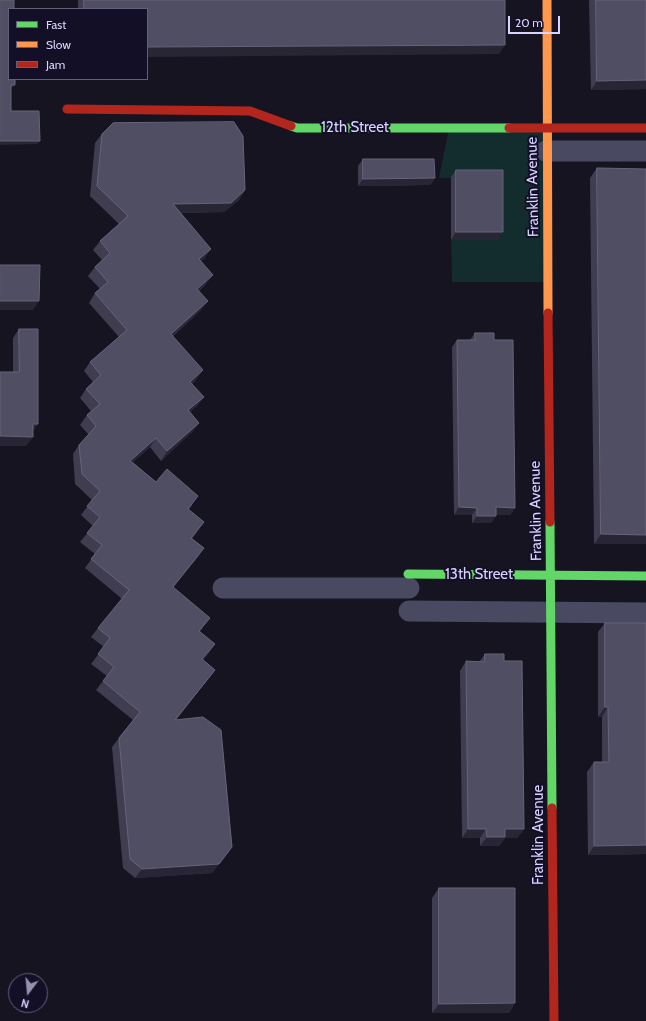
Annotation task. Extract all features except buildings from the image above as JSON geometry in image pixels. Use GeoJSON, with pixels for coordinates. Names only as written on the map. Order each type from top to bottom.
{"type":"FeatureCollection","features":[{"type":"Feature","properties":{"kind":"main road","name":"Franklin Avenue"},"geometry":{"type":"LineString","coordinates":[[547,0],[546,151],[552,613],[554,1021]]}},
{"type":"Feature","properties":{"kind":"main road","name":"12th Street"},"geometry":{"type":"LineString","coordinates":[[67,109],[250,111],[297,128],[646,128]]}},
{"type":"Feature","properties":{"kind":"main road","name":"13th Street"},"geometry":{"type":"LineString","coordinates":[[408,581],[551,576],[646,576]]}},
{"type":"Feature","properties":{"kind":"street"},"geometry":{"type":"LineString","coordinates":[[546,151],[646,151]]}},
{"type":"Feature","properties":{"kind":"street","name":"13th Street"},"geometry":{"type":"LineString","coordinates":[[223,588],[408,581]]}},
{"type":"Feature","properties":{"kind":"street"},"geometry":{"type":"LineString","coordinates":[[409,611],[646,613]]}},
{"type":"Feature","properties":{"kind":"green space"},"geometry":{"type":"Polygon","coordinates":[[[449,128],[546,128],[547,282],[452,282],[451,240],[498,239],[495,177],[439,178],[449,128]]]}},
{"type":"Feature","properties":{"kind":"traffic: fast"},"geometry":{"type":"LineString","coordinates":[[291,126],[297,128],[509,128]]}},
{"type":"Feature","properties":{"kind":"traffic: fast"},"geometry":{"type":"LineString","coordinates":[[550,522],[552,808]]}},
{"type":"Feature","properties":{"kind":"traffic: fast"},"geometry":{"type":"LineString","coordinates":[[408,574],[646,576]]}},
{"type":"Feature","properties":{"kind":"traffic: slow"},"geometry":{"type":"LineString","coordinates":[[547,0],[548,313]]}},
{"type":"Feature","properties":{"kind":"traffic: jam"},"geometry":{"type":"LineString","coordinates":[[67,109],[250,111],[291,126]]}},
{"type":"Feature","properties":{"kind":"traffic: jam"},"geometry":{"type":"LineString","coordinates":[[509,128],[646,128]]}},
{"type":"Feature","properties":{"kind":"traffic: jam"},"geometry":{"type":"LineString","coordinates":[[548,313],[550,522]]}},
{"type":"Feature","properties":{"kind":"traffic: jam"},"geometry":{"type":"LineString","coordinates":[[552,808],[554,1021]]}}]}
